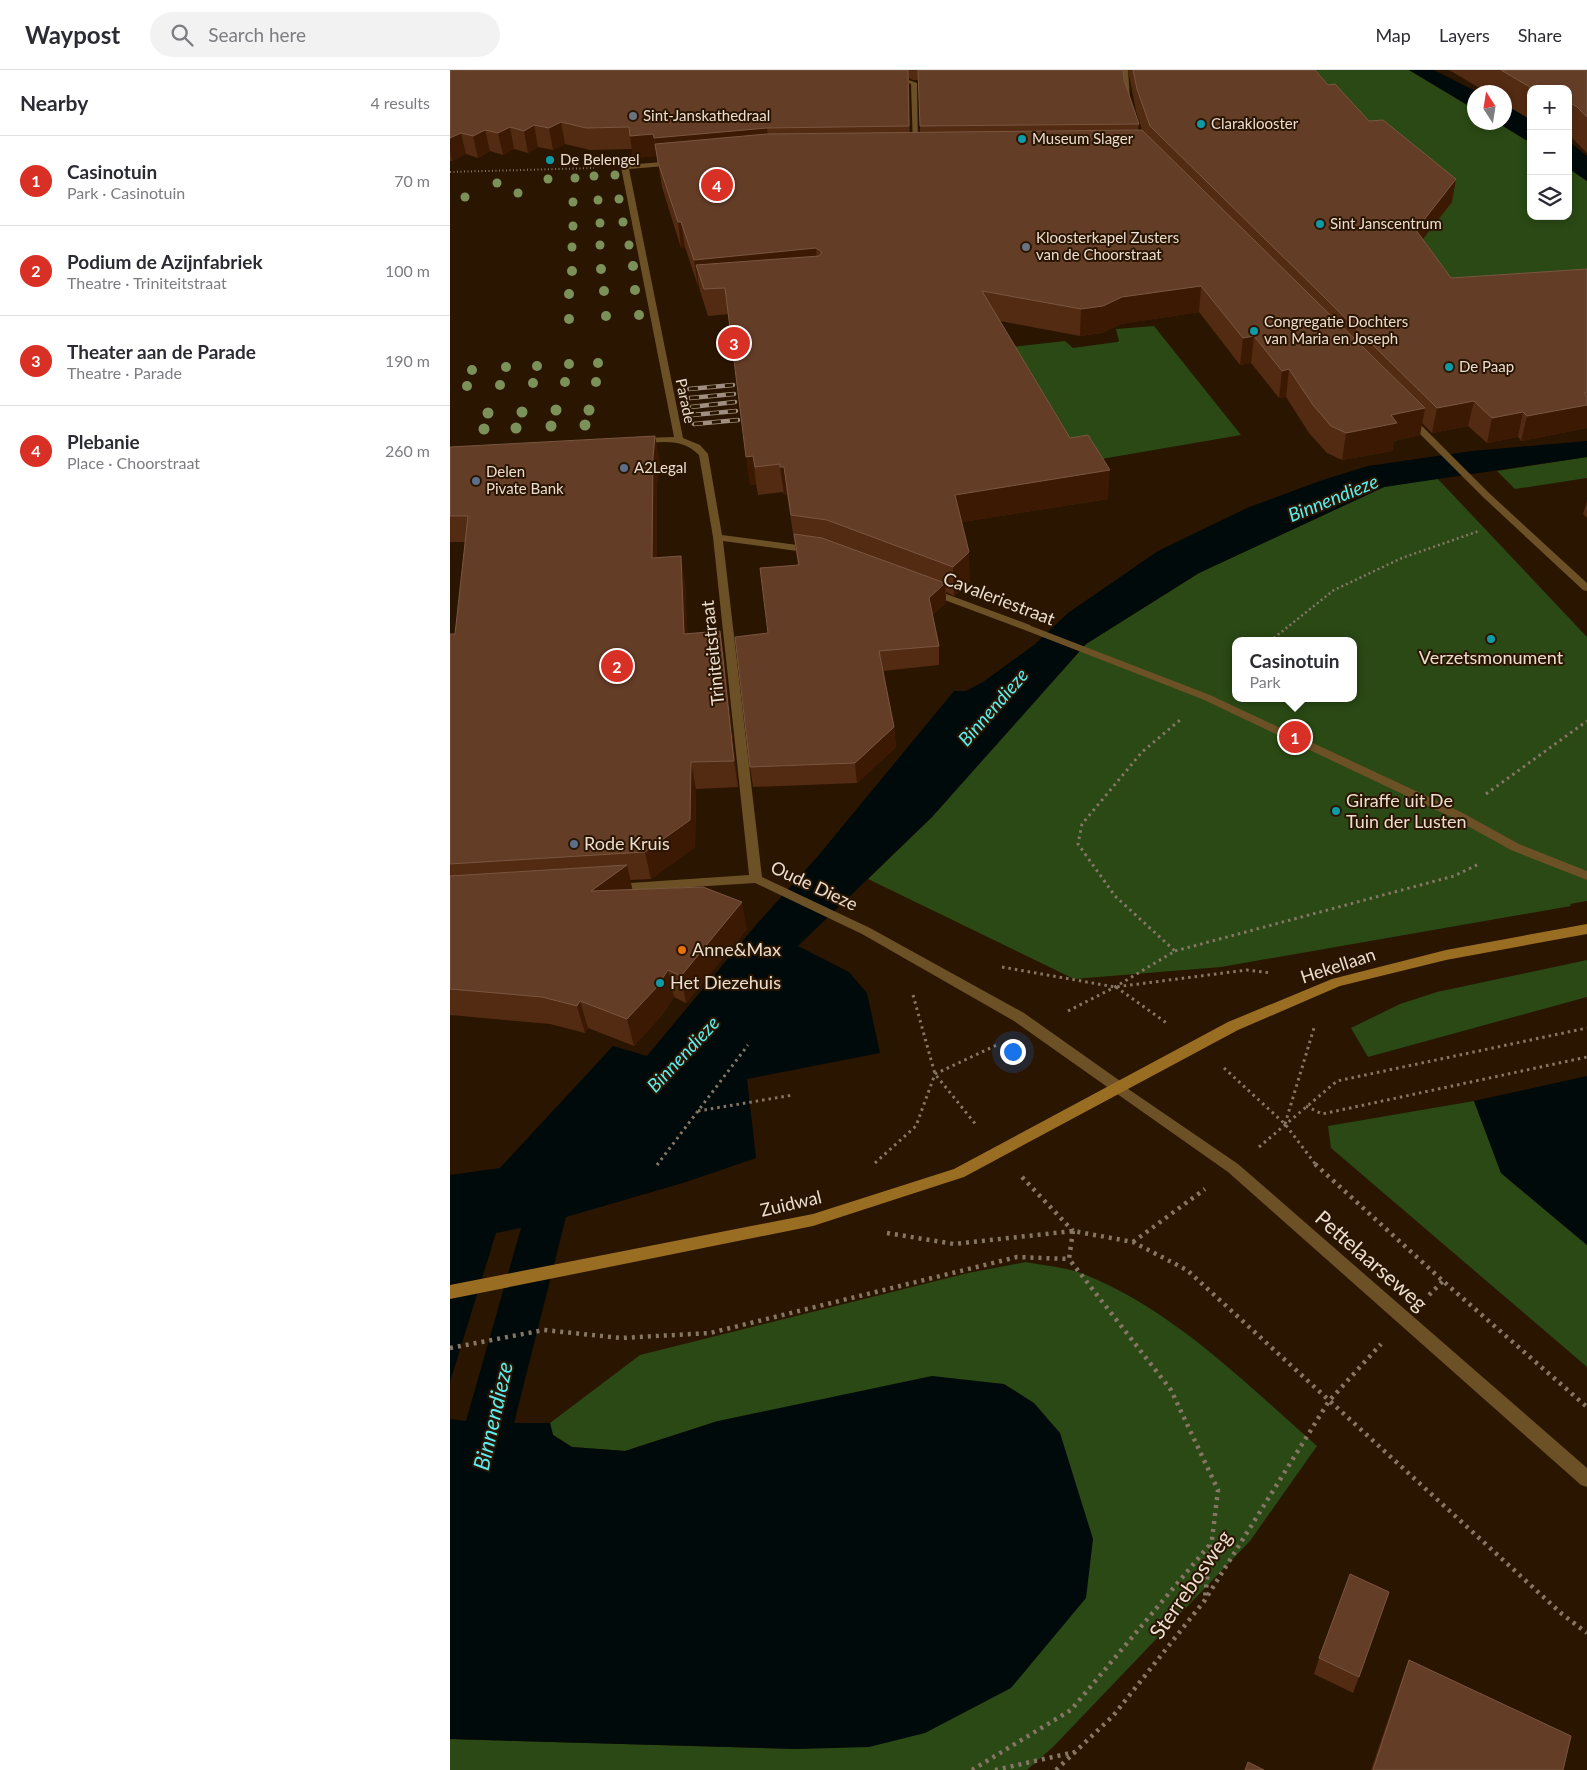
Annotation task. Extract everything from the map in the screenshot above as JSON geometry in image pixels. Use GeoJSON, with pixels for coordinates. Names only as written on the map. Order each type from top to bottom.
{"type":"FeatureCollection","features":[{"type":"Feature","properties":{"kind":"main road","name":"Hekellaan"},"geometry":{"type":"LineString","coordinates":[[1118,1087],[1233,1026],[1337,982],[1446,955],[1587,929]]}},
{"type":"Feature","properties":{"kind":"main road","name":"Zuidwal"},"geometry":{"type":"LineString","coordinates":[[450,1292],[813,1220],[959,1173],[1118,1087]]}},
{"type":"Feature","properties":{"kind":"street"},"geometry":{"type":"LineString","coordinates":[[874,70],[914,83],[916,152]]}},
{"type":"Feature","properties":{"kind":"street"},"geometry":{"type":"LineString","coordinates":[[1125,70],[1129,107]]}},
{"type":"Feature","properties":{"kind":"street"},"geometry":{"type":"LineString","coordinates":[[906,152],[926,152]]}},
{"type":"Feature","properties":{"kind":"street"},"geometry":{"type":"LineString","coordinates":[[625,167],[679,162]]}},
{"type":"Feature","properties":{"kind":"street","name":"Parade"},"geometry":{"type":"LineString","coordinates":[[625,167],[678,439],[629,441]]}},
{"type":"Feature","properties":{"kind":"street"},"geometry":{"type":"LineString","coordinates":[[1401,410],[1486,496],[1587,588]]}},
{"type":"Feature","properties":{"kind":"street","name":"Triniteitstraat"},"geometry":{"type":"LineString","coordinates":[[678,439],[695,444],[703,454],[718,537],[756,879]]}},
{"type":"Feature","properties":{"kind":"street"},"geometry":{"type":"LineString","coordinates":[[718,537],[826,552]]}},
{"type":"Feature","properties":{"kind":"street","name":"Cavaleriestraat"},"geometry":{"type":"LineString","coordinates":[[917,586],[1206,697],[1457,814],[1515,848],[1587,876]]}},
{"type":"Feature","properties":{"kind":"street","name":"Oude Dieze"},"geometry":{"type":"LineString","coordinates":[[598,889],[756,879],[866,930],[1019,1017],[1118,1087]]}},
{"type":"Feature","properties":{"kind":"street","name":"Pettelaarseweg"},"geometry":{"type":"LineString","coordinates":[[1118,1087],[1233,1168],[1587,1479]]}},
{"type":"Feature","properties":{"kind":"path"},"geometry":{"type":"LineString","coordinates":[[450,172],[625,167]]}},
{"type":"Feature","properties":{"kind":"path"},"geometry":{"type":"LineString","coordinates":[[1275,637],[1334,590],[1402,558],[1513,519]]}},
{"type":"Feature","properties":{"kind":"path"},"geometry":{"type":"LineString","coordinates":[[1175,951],[1115,896],[1078,844],[1082,824],[1142,752],[1206,697]]}},
{"type":"Feature","properties":{"kind":"path"},"geometry":{"type":"LineString","coordinates":[[1457,814],[1587,721]]}},
{"type":"Feature","properties":{"kind":"path"},"geometry":{"type":"LineString","coordinates":[[1115,987],[1175,951],[1454,876],[1515,848]]}},
{"type":"Feature","properties":{"kind":"path"},"geometry":{"type":"LineString","coordinates":[[868,1170],[916,1126],[935,1074],[900,949]]}},
{"type":"Feature","properties":{"kind":"path"},"geometry":{"type":"LineString","coordinates":[[998,966],[1115,987],[1247,970],[1274,974]]}},
{"type":"Feature","properties":{"kind":"path"},"geometry":{"type":"LineString","coordinates":[[1285,1124],[1314,1028],[1337,982]]}},
{"type":"Feature","properties":{"kind":"path"},"geometry":{"type":"LineString","coordinates":[[1285,1124],[1337,1081],[1587,1028]]}},
{"type":"Feature","properties":{"kind":"path"},"geometry":{"type":"LineString","coordinates":[[657,1165],[748,1045]]}},
{"type":"Feature","properties":{"kind":"path"},"geometry":{"type":"LineString","coordinates":[[1306,1106],[1322,1114],[1587,1057]]}},
{"type":"Feature","properties":{"kind":"path"},"geometry":{"type":"LineString","coordinates":[[697,1111],[794,1094]]}},
{"type":"Feature","properties":{"kind":"path","name":"Pettelaarseweg"},"geometry":{"type":"LineString","coordinates":[[1285,1124],[1319,1169],[1587,1407]]}},
{"type":"Feature","properties":{"kind":"path"},"geometry":{"type":"LineString","coordinates":[[878,1231],[954,1244],[1073,1231],[1133,1242],[1187,1270],[1562,1614],[1587,1633]]}},
{"type":"Feature","properties":{"kind":"path"},"geometry":{"type":"LineString","coordinates":[[1073,1231],[1069,1259],[1171,1390],[1218,1490],[1205,1600]]}},
{"type":"Feature","properties":{"kind":"path"},"geometry":{"type":"LineString","coordinates":[[450,1348],[544,1330],[622,1338],[710,1333],[1018,1257],[1069,1259]]}},
{"type":"Feature","properties":{"kind":"path","name":"Sterrebosweg"},"geometry":{"type":"LineString","coordinates":[[1056,1770],[1113,1716],[1205,1600],[1329,1401]]}},
{"type":"Feature","properties":{"kind":"path"},"geometry":{"type":"LineString","coordinates":[[972,1770],[1070,1710],[1212,1541]]}},
{"type":"Feature","properties":{"kind":"path"},"geometry":{"type":"LineString","coordinates":[[995,1770],[1077,1752]]}},
{"type":"Feature","properties":{"kind":"green space"},"geometry":{"type":"Polygon","coordinates":[[[1283,70],[1409,70],[1467,105],[1467,130],[1510,130],[1527,141],[1527,220],[1572,220],[1572,171],[1587,181],[1587,302],[1376,269],[1448,206],[1283,70]]]}},
{"type":"Feature","properties":{"kind":"green space"},"geometry":{"type":"Polygon","coordinates":[[[1154,326],[1241,435],[1078,463],[1011,347],[1065,341],[1073,348],[1117,342],[1119,341],[1116,329],[1154,326]]]}},
{"type":"Feature","properties":{"kind":"green space"},"geometry":{"type":"Polygon","coordinates":[[[1587,457],[1587,478],[1515,489],[1497,471],[1587,457]]]}},
{"type":"Feature","properties":{"kind":"green space"},"geometry":{"type":"Polygon","coordinates":[[[1437,478],[1587,637],[1587,901],[1570,904],[1571,906],[1221,967],[1074,979],[868,879],[932,817],[1086,644],[1199,573],[1384,487],[1437,478]]]}},
{"type":"Feature","properties":{"kind":"green space"},"geometry":{"type":"Polygon","coordinates":[[[1587,960],[1587,997],[1368,1057],[1351,1028],[1400,1004],[1437,992],[1587,960]]]}},
{"type":"Feature","properties":{"kind":"green space"},"geometry":{"type":"Polygon","coordinates":[[[1474,1101],[1501,1173],[1587,1245],[1587,1367],[1331,1148],[1328,1126],[1474,1101]]]}},
{"type":"Feature","properties":{"kind":"green space"},"geometry":{"type":"Polygon","coordinates":[[[1026,1262],[1079,1272],[1119,1290],[1150,1308],[1180,1329],[1236,1374],[1317,1446],[1250,1541],[1053,1747],[1027,1770],[450,1770],[450,1739],[798,1749],[718,1421],[625,1451],[572,1447],[553,1435],[550,1423],[640,1355],[968,1273],[1026,1262]]]}},
{"type":"Feature","properties":{"kind":"water"},"geometry":{"type":"Polygon","coordinates":[[[1409,70],[1434,70],[1467,87],[1467,105],[1409,70]]]}},
{"type":"Feature","properties":{"kind":"water"},"geometry":{"type":"Polygon","coordinates":[[[1512,108],[1527,117],[1527,141],[1510,130],[1512,130],[1512,108]]]}},
{"type":"Feature","properties":{"kind":"water"},"geometry":{"type":"Polygon","coordinates":[[[1572,144],[1587,156],[1587,181],[1572,171],[1572,144]]]}},
{"type":"Feature","properties":{"kind":"water","name":"Binnendieze"},"geometry":{"type":"Polygon","coordinates":[[[1587,441],[1587,457],[1384,487],[1199,573],[1086,644],[932,817],[798,946],[849,972],[867,993],[880,1053],[747,1079],[756,1158],[686,1182],[566,1217],[514,1423],[550,1423],[553,1435],[572,1447],[625,1451],[718,1421],[932,1376],[1004,1384],[1034,1403],[1060,1433],[1093,1539],[1086,1598],[1011,1688],[925,1733],[869,1747],[798,1749],[450,1739],[450,1419],[466,1421],[521,1228],[496,1233],[450,1382],[450,1175],[500,1168],[613,1046],[647,1056],[756,925],[818,856],[954,691],[966,691],[983,682],[1034,645],[1068,613],[1158,551],[1247,508],[1320,481],[1368,466],[1472,451],[1587,441]]]}},
{"type":"Feature","properties":{"kind":"water"},"geometry":{"type":"Polygon","coordinates":[[[1587,1076],[1587,1245],[1501,1173],[1474,1101],[1587,1076]]]}},
{"type":"Feature","properties":{"kind":"building","name":"Sint-Janskathedraal"},"geometry":{"type":"Polygon","coordinates":[[[450,70],[908,70],[909,126],[767,128],[654,138],[653,134],[630,136],[629,127],[586,128],[561,122],[549,128],[534,125],[524,131],[510,127],[498,133],[485,130],[473,136],[461,133],[450,138],[450,70]]]}},
{"type":"Feature","properties":{"kind":"building"},"geometry":{"type":"Polygon","coordinates":[[[918,70],[1123,70],[1124,80],[1139,124],[920,126],[918,70]]]}},
{"type":"Feature","properties":{"kind":"building"},"geometry":{"type":"Polygon","coordinates":[[[1133,70],[1315,70],[1328,85],[1335,84],[1369,121],[1383,120],[1456,179],[1416,230],[1451,278],[1587,269],[1587,393],[1584,393],[1587,396],[1587,405],[1527,416],[1523,412],[1492,418],[1474,401],[1437,408],[1150,126],[1137,89],[1133,70]]]}},
{"type":"Feature","properties":{"kind":"building"},"geometry":{"type":"Polygon","coordinates":[[[1501,70],[1587,70],[1587,117],[1572,104],[1572,85],[1527,85],[1501,70]]]}},
{"type":"Feature","properties":{"kind":"building"},"geometry":{"type":"Polygon","coordinates":[[[1142,130],[1425,408],[1391,415],[1397,423],[1346,433],[1331,426],[1313,405],[1289,369],[1282,371],[1254,336],[1243,338],[1201,286],[1122,297],[1103,306],[1081,309],[982,291],[1070,438],[1088,435],[1110,470],[955,495],[969,552],[953,567],[827,520],[791,515],[784,467],[780,467],[780,464],[755,467],[753,456],[746,457],[725,288],[704,289],[696,265],[819,256],[822,252],[816,248],[694,260],[681,222],[678,222],[658,162],[655,144],[767,134],[1142,130]]]}},
{"type":"Feature","properties":{"kind":"building"},"geometry":{"type":"Polygon","coordinates":[[[655,436],[652,558],[681,556],[684,634],[720,631],[734,761],[691,762],[690,820],[645,852],[450,864],[450,634],[455,634],[468,516],[450,516],[450,447],[655,436]]]}},
{"type":"Feature","properties":{"kind":"building"},"geometry":{"type":"Polygon","coordinates":[[[794,534],[822,538],[945,583],[929,598],[939,646],[879,651],[894,727],[855,763],[750,767],[735,637],[768,633],[760,568],[799,565],[794,534]]]}},
{"type":"Feature","properties":{"kind":"building"},"geometry":{"type":"Polygon","coordinates":[[[627,865],[591,891],[703,887],[742,902],[681,976],[668,970],[656,988],[627,1019],[580,1001],[577,1006],[542,997],[450,989],[450,876],[627,865]]]}},
{"type":"Feature","properties":{"kind":"building"},"geometry":{"type":"Polygon","coordinates":[[[1350,1574],[1389,1592],[1359,1677],[1319,1658],[1350,1574]]]}},
{"type":"Feature","properties":{"kind":"building"},"geometry":{"type":"Polygon","coordinates":[[[1409,1660],[1571,1736],[1563,1770],[1373,1770],[1409,1660]]]}},
{"type":"Feature","properties":{"kind":"building"},"geometry":{"type":"Polygon","coordinates":[[[1248,1762],[1264,1770],[1245,1770],[1248,1762]]]}},
{"type":"Feature","properties":{"kind":"railway"},"geometry":{"type":"LineString","coordinates":[[689,389],[733,385]]}},
{"type":"Feature","properties":{"kind":"railway"},"geometry":{"type":"LineString","coordinates":[[690,398],[734,394]]}},
{"type":"Feature","properties":{"kind":"railway"},"geometry":{"type":"LineString","coordinates":[[691,407],[735,402]]}},
{"type":"Feature","properties":{"kind":"railway"},"geometry":{"type":"LineString","coordinates":[[692,415],[736,411]]}},
{"type":"Feature","properties":{"kind":"railway"},"geometry":{"type":"LineString","coordinates":[[694,424],[738,420]]}},
{"type":"Feature","properties":{"kind":"place","name":"Sint-Janskathedraal"},"geometry":{"type":"Point","coordinates":[633,116]}},
{"type":"Feature","properties":{"kind":"place","name":"Claraklooster"},"geometry":{"type":"Point","coordinates":[1201,124]}},
{"type":"Feature","properties":{"kind":"place","name":"Museum Slager"},"geometry":{"type":"Point","coordinates":[1022,139]}},
{"type":"Feature","properties":{"kind":"place","name":"De Belengel"},"geometry":{"type":"Point","coordinates":[550,160]}},
{"type":"Feature","properties":{"kind":"place","name":"Plebanie"},"geometry":{"type":"Point","coordinates":[717,185]}},
{"type":"Feature","properties":{"kind":"place","name":"Sint Janscentrum"},"geometry":{"type":"Point","coordinates":[1320,224]}},
{"type":"Feature","properties":{"kind":"place","name":"Kloosterkapel Zusters van de Choorstraat"},"geometry":{"type":"Point","coordinates":[1026,247]}},
{"type":"Feature","properties":{"kind":"place","name":"Congregatie Dochters van Maria en Joseph"},"geometry":{"type":"Point","coordinates":[1254,331]}},
{"type":"Feature","properties":{"kind":"place","name":"Theater aan de Parade"},"geometry":{"type":"Point","coordinates":[734,343]}},
{"type":"Feature","properties":{"kind":"place","name":"De Paap"},"geometry":{"type":"Point","coordinates":[1449,367]}},
{"type":"Feature","properties":{"kind":"place","name":"A2Legal"},"geometry":{"type":"Point","coordinates":[624,468]}},
{"type":"Feature","properties":{"kind":"place","name":"Delen Pivate Bank"},"geometry":{"type":"Point","coordinates":[476,481]}},
{"type":"Feature","properties":{"kind":"place","name":"Verzetsmonument"},"geometry":{"type":"Point","coordinates":[1491,639]}},
{"type":"Feature","properties":{"kind":"place","name":"Podium de Azijnfabriek"},"geometry":{"type":"Point","coordinates":[617,666]}},
{"type":"Feature","properties":{"kind":"place","name":"Casinotuin"},"geometry":{"type":"Point","coordinates":[1295,737]}},
{"type":"Feature","properties":{"kind":"place","name":"Giraffe uit De Tuin der Lusten"},"geometry":{"type":"Point","coordinates":[1336,811]}},
{"type":"Feature","properties":{"kind":"place","name":"Rode Kruis"},"geometry":{"type":"Point","coordinates":[574,844]}},
{"type":"Feature","properties":{"kind":"place","name":"Anne&Max"},"geometry":{"type":"Point","coordinates":[682,950]}},
{"type":"Feature","properties":{"kind":"place","name":"Het Diezehuis"},"geometry":{"type":"Point","coordinates":[660,983]}}]}
